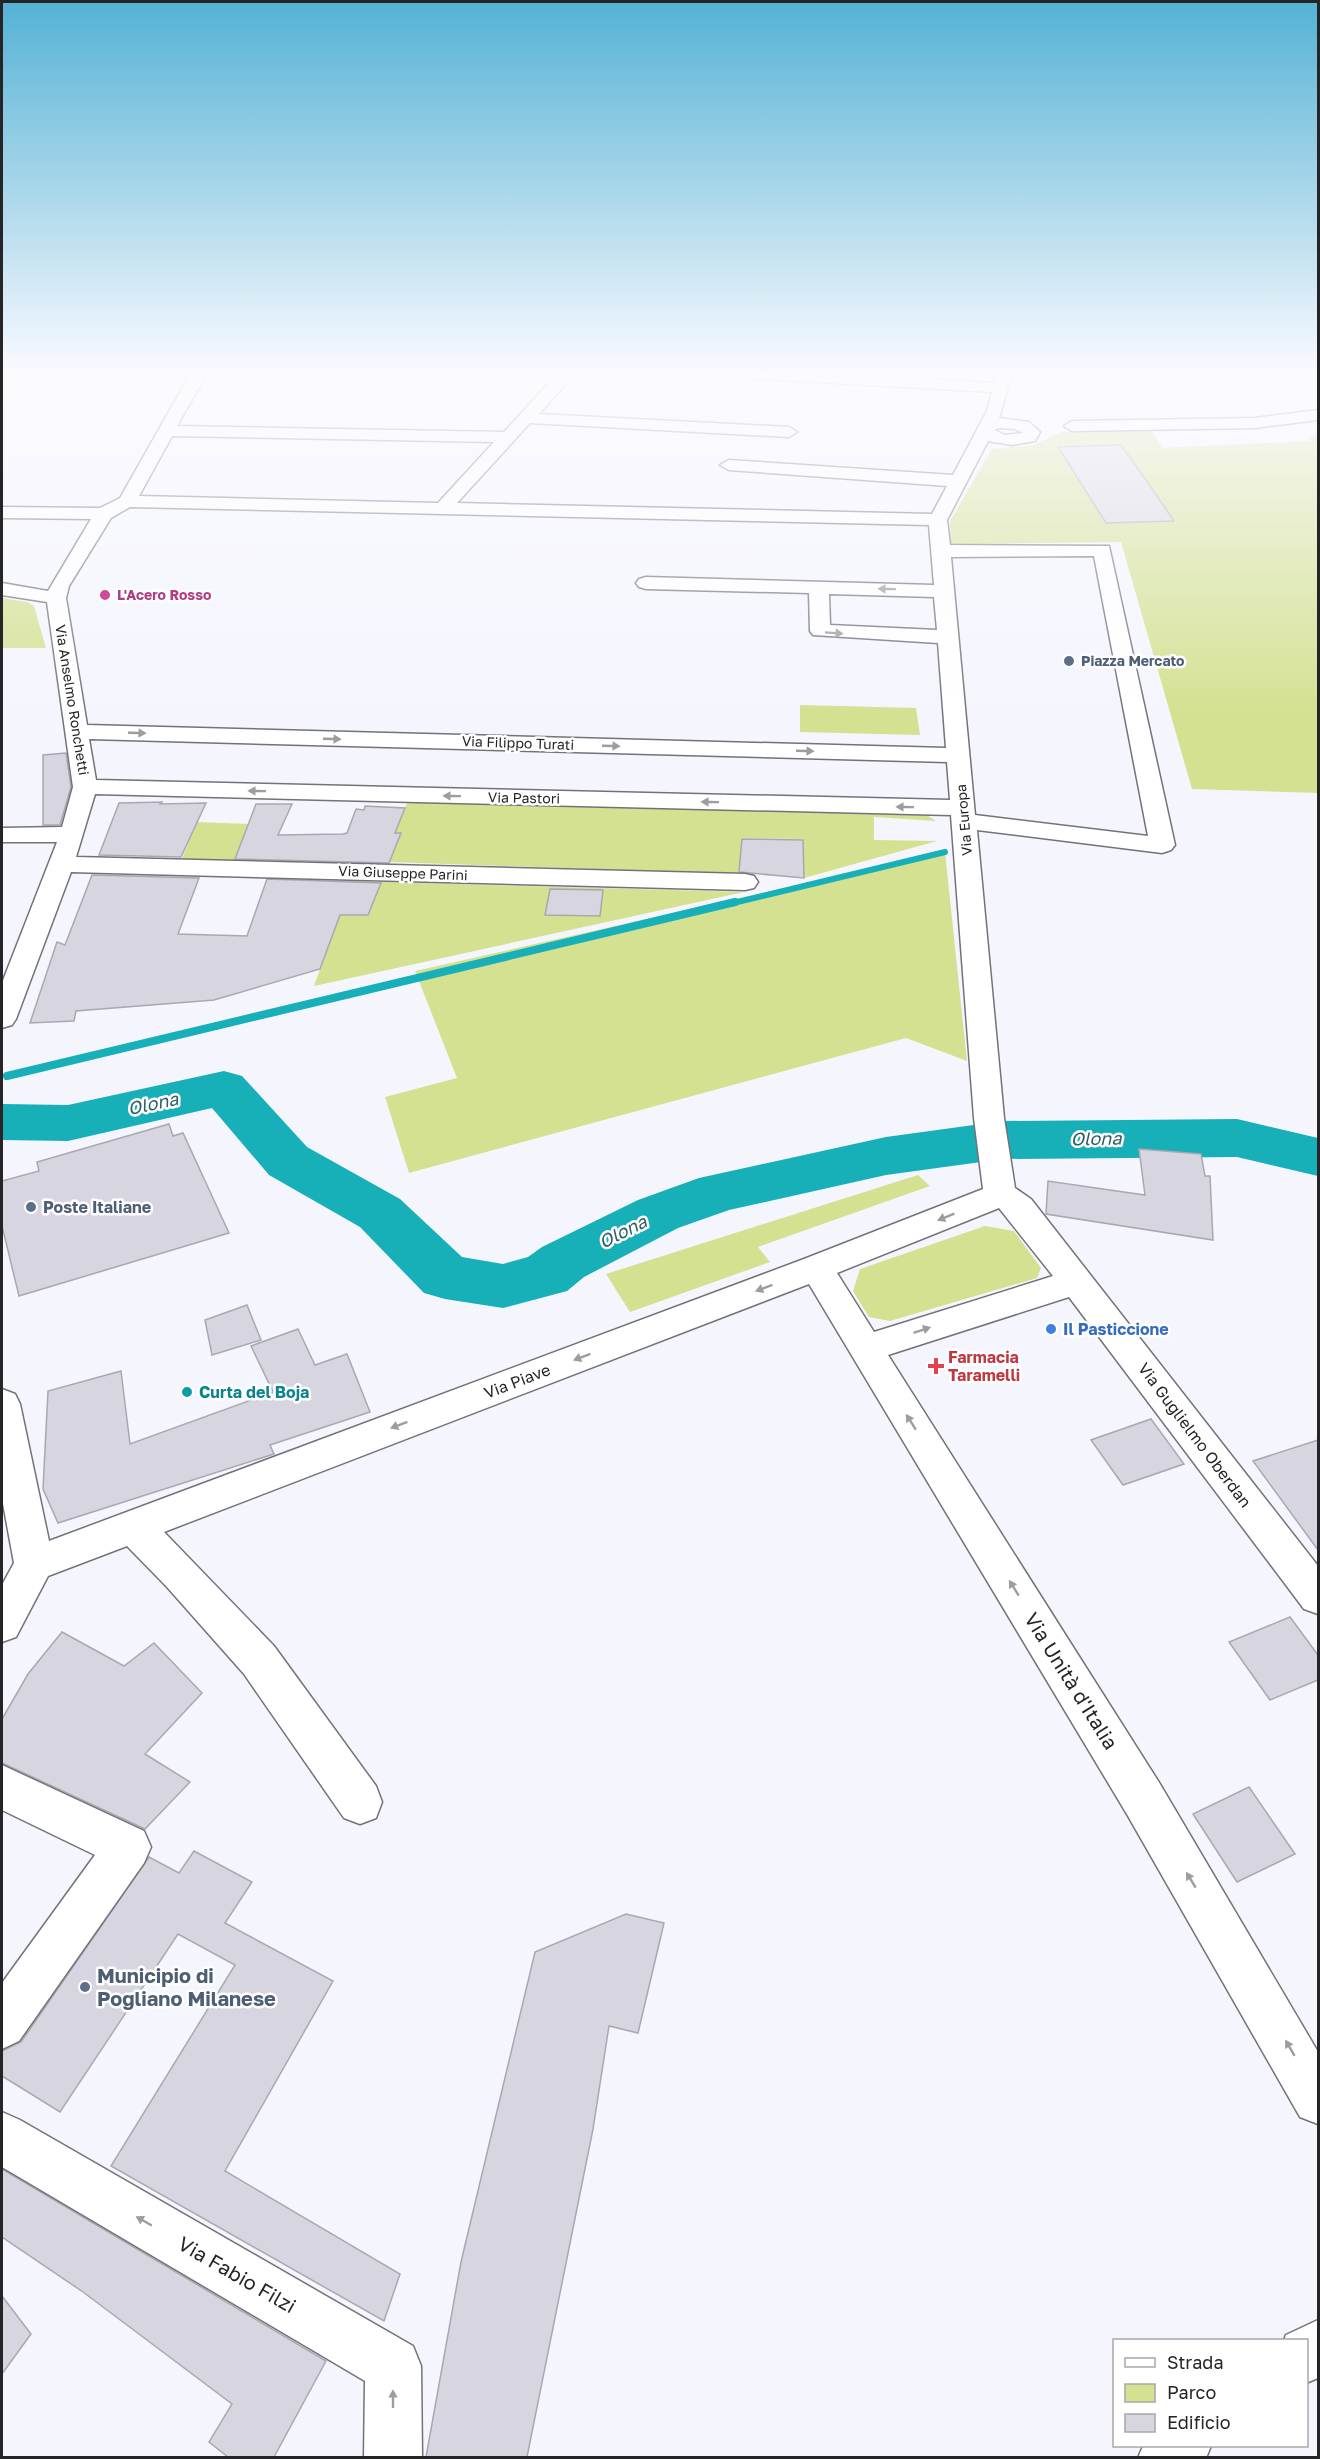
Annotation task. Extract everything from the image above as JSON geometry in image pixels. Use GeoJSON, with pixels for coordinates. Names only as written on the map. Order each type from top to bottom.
{"type":"FeatureCollection","features":[{"type":"Feature","properties":{"kind":"street"},"geometry":{"type":"LineString","coordinates":[[127,501],[135,486]]}},
{"type":"Feature","properties":{"kind":"street"},"geometry":{"type":"LineString","coordinates":[[443,508],[463,486]]}},
{"type":"Feature","properties":{"kind":"street"},"geometry":{"type":"LineString","coordinates":[[2,589],[56,598],[59,586],[104,514],[127,501],[938,520],[957,486]]}},
{"type":"Feature","properties":{"kind":"street"},"geometry":{"type":"LineString","coordinates":[[2,512],[104,514]]}},
{"type":"Feature","properties":{"kind":"street","name":"Via Europa"},"geometry":{"type":"LineString","coordinates":[[938,520],[989,1118],[1000,1195]]}},
{"type":"Feature","properties":{"kind":"street"},"geometry":{"type":"LineString","coordinates":[[941,551],[1102,550],[1162,845],[964,814]]}},
{"type":"Feature","properties":{"kind":"street"},"geometry":{"type":"LineString","coordinates":[[646,583],[945,591]]}},
{"type":"Feature","properties":{"kind":"street"},"geometry":{"type":"LineString","coordinates":[[819,588],[820,631],[949,637]]}},
{"type":"Feature","properties":{"kind":"street","name":"Via Anselmo Ronchetti"},"geometry":{"type":"LineString","coordinates":[[4,1004],[72,834],[85,787],[56,598]]}},
{"type":"Feature","properties":{"kind":"street","name":"Via Filippo Turati"},"geometry":{"type":"LineString","coordinates":[[78,732],[958,755]]}},
{"type":"Feature","properties":{"kind":"street","name":"Via Pastori"},"geometry":{"type":"LineString","coordinates":[[85,787],[964,814]]}},
{"type":"Feature","properties":{"kind":"street"},"geometry":{"type":"LineString","coordinates":[[2,836],[72,834]]}},
{"type":"Feature","properties":{"kind":"street","name":"Via Giuseppe Parini"},"geometry":{"type":"LineString","coordinates":[[60,864],[745,882]]}},
{"type":"Feature","properties":{"kind":"street","name":"Via Piave"},"geometry":{"type":"LineString","coordinates":[[34,1564],[816,1268],[1000,1195]]}},
{"type":"Feature","properties":{"kind":"street","name":"Via Guglielmo Oberdan"},"geometry":{"type":"LineString","coordinates":[[1000,1195],[1009,1198],[1019,1207],[1318,1596]]}},
{"type":"Feature","properties":{"kind":"street","name":"Via Unità d'Italia"},"geometry":{"type":"LineString","coordinates":[[816,1268],[1144,1800],[1318,2099]]}},
{"type":"Feature","properties":{"kind":"street"},"geometry":{"type":"LineString","coordinates":[[866,1348],[1077,1281]]}},
{"type":"Feature","properties":{"kind":"street"},"geometry":{"type":"LineString","coordinates":[[2,1404],[34,1564],[2,1624]]}},
{"type":"Feature","properties":{"kind":"street"},"geometry":{"type":"LineString","coordinates":[[132,1526],[181,1574],[259,1660],[360,1802]]}},
{"type":"Feature","properties":{"kind":"street"},"geometry":{"type":"LineString","coordinates":[[2,1787],[128,1846],[2,2024]]}},
{"type":"Feature","properties":{"kind":"street","name":"Via Fabio Filzi"},"geometry":{"type":"LineString","coordinates":[[2,2138],[393,2366],[393,2457]]}},
{"type":"Feature","properties":{"kind":"street"},"geometry":{"type":"LineString","coordinates":[[1167,2457],[1180,2447]]}},
{"type":"Feature","properties":{"kind":"green space"},"geometry":{"type":"Polygon","coordinates":[[[971,486],[1318,486],[1318,793],[1192,789],[1121,542],[951,544],[950,521],[971,486]]]}},
{"type":"Feature","properties":{"kind":"green space"},"geometry":{"type":"Polygon","coordinates":[[[2,598],[27,602],[34,606],[46,648],[2,648],[2,598]]]}},
{"type":"Feature","properties":{"kind":"green space"},"geometry":{"type":"Polygon","coordinates":[[[800,705],[916,708],[920,735],[800,732],[800,705]]]}},
{"type":"Feature","properties":{"kind":"green space"},"geometry":{"type":"Polygon","coordinates":[[[408,801],[925,814],[936,821],[874,817],[874,840],[937,841],[804,878],[803,839],[742,838],[739,874],[389,862],[394,833],[408,801]]]}},
{"type":"Feature","properties":{"kind":"green space"},"geometry":{"type":"Polygon","coordinates":[[[197,822],[249,824],[234,860],[181,861],[197,822]]]}},
{"type":"Feature","properties":{"kind":"green space"},"geometry":{"type":"Polygon","coordinates":[[[945,852],[967,1061],[906,1038],[409,1173],[385,1097],[457,1078],[415,971],[945,852]]]}},
{"type":"Feature","properties":{"kind":"green space"},"geometry":{"type":"Polygon","coordinates":[[[352,881],[744,892],[314,986],[352,881]]]}},
{"type":"Feature","properties":{"kind":"green space"},"geometry":{"type":"Polygon","coordinates":[[[918,1175],[930,1186],[758,1247],[770,1262],[630,1312],[606,1274],[918,1175]]]}},
{"type":"Feature","properties":{"kind":"green space"},"geometry":{"type":"Polygon","coordinates":[[[985,1226],[1014,1231],[1041,1268],[1037,1278],[890,1321],[869,1317],[853,1291],[860,1269],[985,1226]]]}},
{"type":"Feature","properties":{"kind":"building"},"geometry":{"type":"Polygon","coordinates":[[[1082,486],[1149,486],[1174,521],[1106,523],[1082,486]]]}},
{"type":"Feature","properties":{"kind":"building"},"geometry":{"type":"Polygon","coordinates":[[[66,753],[71,787],[60,825],[43,825],[43,755],[66,753]]]}},
{"type":"Feature","properties":{"kind":"building"},"geometry":{"type":"Polygon","coordinates":[[[162,802],[160,804],[206,803],[181,857],[99,855],[119,803],[162,802]]]}},
{"type":"Feature","properties":{"kind":"building"},"geometry":{"type":"Polygon","coordinates":[[[256,804],[292,804],[278,835],[343,834],[347,833],[356,809],[364,810],[365,806],[405,808],[395,833],[401,833],[389,863],[235,859],[256,804]]]}},
{"type":"Feature","properties":{"kind":"building"},"geometry":{"type":"Polygon","coordinates":[[[742,839],[803,840],[804,878],[739,872],[742,839]]]}},
{"type":"Feature","properties":{"kind":"building"},"geometry":{"type":"Polygon","coordinates":[[[92,875],[199,878],[178,934],[247,936],[267,879],[381,883],[368,915],[340,915],[320,969],[214,1000],[76,1011],[74,1021],[30,1023],[57,942],[65,945],[92,875]]]}},
{"type":"Feature","properties":{"kind":"building"},"geometry":{"type":"Polygon","coordinates":[[[550,889],[603,890],[600,916],[545,915],[550,889]]]}},
{"type":"Feature","properties":{"kind":"building"},"geometry":{"type":"Polygon","coordinates":[[[169,1124],[173,1136],[183,1133],[229,1233],[19,1296],[2,1226],[2,1181],[39,1171],[37,1162],[169,1124]]]}},
{"type":"Feature","properties":{"kind":"building"},"geometry":{"type":"Polygon","coordinates":[[[1139,1149],[1201,1154],[1205,1176],[1210,1176],[1213,1240],[1046,1214],[1048,1181],[1145,1195],[1139,1149]]]}},
{"type":"Feature","properties":{"kind":"building"},"geometry":{"type":"Polygon","coordinates":[[[247,1305],[261,1340],[212,1355],[205,1320],[247,1305]]]}},
{"type":"Feature","properties":{"kind":"building"},"geometry":{"type":"Polygon","coordinates":[[[298,1329],[315,1365],[347,1354],[370,1412],[270,1445],[274,1454],[58,1523],[43,1489],[48,1391],[121,1371],[130,1444],[273,1392],[251,1346],[298,1329]]]}},
{"type":"Feature","properties":{"kind":"building"},"geometry":{"type":"Polygon","coordinates":[[[1151,1419],[1184,1464],[1123,1485],[1091,1440],[1151,1419]]]}},
{"type":"Feature","properties":{"kind":"building"},"geometry":{"type":"Polygon","coordinates":[[[1318,1440],[1318,1550],[1253,1461],[1318,1440]]]}},
{"type":"Feature","properties":{"kind":"building"},"geometry":{"type":"Polygon","coordinates":[[[1290,1617],[1318,1655],[1318,1680],[1270,1700],[1229,1642],[1290,1617]]]}},
{"type":"Feature","properties":{"kind":"building"},"geometry":{"type":"Polygon","coordinates":[[[62,1632],[124,1666],[154,1643],[202,1693],[145,1754],[190,1782],[145,1829],[2,1763],[2,1719],[28,1674],[62,1632]]]}},
{"type":"Feature","properties":{"kind":"building"},"geometry":{"type":"Polygon","coordinates":[[[1249,1787],[1295,1854],[1237,1882],[1193,1814],[1249,1787]]]}},
{"type":"Feature","properties":{"kind":"building"},"geometry":{"type":"Polygon","coordinates":[[[194,1851],[252,1882],[225,1923],[333,1981],[225,2171],[400,2274],[384,2321],[111,2166],[235,1965],[178,1934],[60,2112],[2,2076],[2,2051],[21,2042],[149,1857],[179,1873],[194,1851]]]}},
{"type":"Feature","properties":{"kind":"building"},"geometry":{"type":"Polygon","coordinates":[[[626,1914],[664,1923],[638,2033],[609,2026],[593,2129],[527,2457],[426,2457],[461,2262],[535,1952],[626,1914]]]}},
{"type":"Feature","properties":{"kind":"building"},"geometry":{"type":"Polygon","coordinates":[[[2,2169],[326,2361],[274,2457],[228,2457],[209,2442],[232,2404],[83,2292],[2,2237],[2,2169]]]}},
{"type":"Feature","properties":{"kind":"building"},"geometry":{"type":"Polygon","coordinates":[[[2,2296],[31,2334],[2,2374],[2,2296]]]}},
{"type":"Feature","properties":{"kind":"waterway"},"geometry":{"type":"LineString","coordinates":[[729,904],[945,852]]}},
{"type":"Feature","properties":{"kind":"waterway"},"geometry":{"type":"LineString","coordinates":[[7,1076],[735,902]]}},
{"type":"Feature","properties":{"kind":"waterway","name":"Olona"},"geometry":{"type":"LineString","coordinates":[[2,1122],[68,1123],[224,1088],[288,1161],[380,1213],[445,1277],[503,1286],[546,1275],[563,1262],[658,1214],[719,1192],[886,1156],[1003,1140],[1237,1138],[1318,1157]]}},
{"type":"Feature","properties":{"kind":"place","name":"L'Acero Rosso"},"geometry":{"type":"Point","coordinates":[105,595]}},
{"type":"Feature","properties":{"kind":"place","name":"Piazza Mercato"},"geometry":{"type":"Point","coordinates":[1069,661]}},
{"type":"Feature","properties":{"kind":"place","name":"Poste Italiane"},"geometry":{"type":"Point","coordinates":[31,1207]}},
{"type":"Feature","properties":{"kind":"place","name":"Il Pasticcione"},"geometry":{"type":"Point","coordinates":[1051,1329]}},
{"type":"Feature","properties":{"kind":"place","name":"Farmacia Taramelli"},"geometry":{"type":"Point","coordinates":[936,1366]}},
{"type":"Feature","properties":{"kind":"place","name":"Curta del Boja"},"geometry":{"type":"Point","coordinates":[187,1392]}},
{"type":"Feature","properties":{"kind":"place","name":"Municipio di Pogliano Milanese"},"geometry":{"type":"Point","coordinates":[85,1987]}}]}
